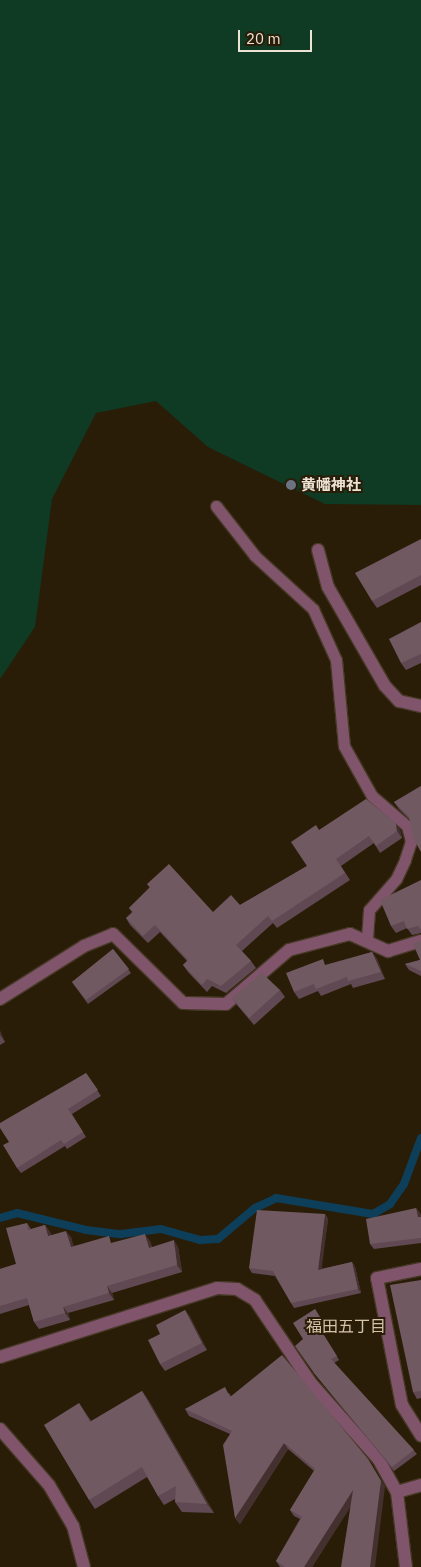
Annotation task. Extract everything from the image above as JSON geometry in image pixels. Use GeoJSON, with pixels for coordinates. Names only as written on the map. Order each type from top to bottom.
{"type":"FeatureCollection","features":[{"type":"Feature","properties":{"kind":"street"},"geometry":{"type":"LineString","coordinates":[[318,550],[328,587],[385,686],[399,701],[421,706]]}},
{"type":"Feature","properties":{"kind":"street"},"geometry":{"type":"LineString","coordinates":[[0,999],[84,946],[113,934],[182,1003],[226,1004],[289,950],[350,934],[388,951],[421,941]]}},
{"type":"Feature","properties":{"kind":"street"},"geometry":{"type":"LineString","coordinates":[[421,1269],[378,1278],[402,1405],[421,1436]]}},
{"type":"Feature","properties":{"kind":"street"},"geometry":{"type":"LineString","coordinates":[[0,1357],[217,1288],[237,1289],[255,1300],[310,1382],[379,1460],[397,1492],[406,1567]]}},
{"type":"Feature","properties":{"kind":"street"},"geometry":{"type":"LineString","coordinates":[[0,1429],[49,1485],[73,1526],[83,1567]]}},
{"type":"Feature","properties":{"kind":"street"},"geometry":{"type":"LineString","coordinates":[[397,1492],[421,1485]]}},
{"type":"Feature","properties":{"kind":"lane"},"geometry":{"type":"LineString","coordinates":[[216,506],[255,556],[313,609],[336,660],[344,746],[372,796],[407,826],[411,841],[405,860],[396,879],[369,910],[366,941]]}},
{"type":"Feature","properties":{"kind":"green space"},"geometry":{"type":"Polygon","coordinates":[[[0,0],[421,0],[421,505],[325,504],[208,447],[156,401],[96,413],[52,499],[35,627],[0,679],[0,0]]]}},
{"type":"Feature","properties":{"kind":"building"},"geometry":{"type":"Polygon","coordinates":[[[421,539],[421,575],[372,601],[355,573],[421,539]]]}},
{"type":"Feature","properties":{"kind":"building"},"geometry":{"type":"Polygon","coordinates":[[[421,622],[421,654],[401,663],[389,639],[421,622]]]}},
{"type":"Feature","properties":{"kind":"building"},"geometry":{"type":"Polygon","coordinates":[[[421,786],[421,852],[413,838],[409,817],[394,802],[421,786]]]}},
{"type":"Feature","properties":{"kind":"building"},"geometry":{"type":"Polygon","coordinates":[[[366,799],[396,823],[397,831],[376,846],[369,836],[336,859],[345,873],[272,921],[268,916],[236,945],[251,961],[221,986],[207,979],[202,985],[183,965],[188,960],[155,925],[143,936],[126,918],[133,912],[129,908],[150,887],[147,884],[169,864],[213,912],[231,895],[240,905],[307,866],[291,842],[316,825],[319,830],[366,799]]]}},
{"type":"Feature","properties":{"kind":"building"},"geometry":{"type":"Polygon","coordinates":[[[421,880],[421,929],[418,926],[407,929],[404,921],[391,926],[380,900],[421,880]]]}},
{"type":"Feature","properties":{"kind":"building"},"geometry":{"type":"Polygon","coordinates":[[[421,940],[421,971],[405,964],[420,960],[413,944],[421,940]]]}},
{"type":"Feature","properties":{"kind":"building"},"geometry":{"type":"Polygon","coordinates":[[[113,949],[129,969],[86,1000],[72,982],[113,949]]]}},
{"type":"Feature","properties":{"kind":"building"},"geometry":{"type":"Polygon","coordinates":[[[372,952],[381,972],[348,981],[347,977],[316,989],[314,984],[294,992],[286,973],[323,959],[325,965],[372,952]]]}},
{"type":"Feature","properties":{"kind":"building"},"geometry":{"type":"Polygon","coordinates":[[[262,973],[280,990],[249,1018],[232,998],[262,973]]]}},
{"type":"Feature","properties":{"kind":"building"},"geometry":{"type":"Polygon","coordinates":[[[86,1073],[98,1090],[68,1109],[83,1132],[64,1144],[61,1140],[17,1168],[3,1145],[9,1142],[0,1128],[0,1123],[86,1073]]]}},
{"type":"Feature","properties":{"kind":"building"},"geometry":{"type":"Polygon","coordinates":[[[416,1208],[418,1217],[421,1217],[421,1238],[370,1244],[366,1219],[416,1208]]]}},
{"type":"Feature","properties":{"kind":"building"},"geometry":{"type":"Polygon","coordinates":[[[257,1210],[325,1214],[318,1270],[352,1262],[358,1289],[291,1303],[273,1271],[249,1268],[257,1210]]]}},
{"type":"Feature","properties":{"kind":"building"},"geometry":{"type":"Polygon","coordinates":[[[27,1223],[28,1230],[45,1225],[48,1236],[66,1231],[71,1247],[109,1236],[111,1243],[145,1234],[149,1248],[174,1240],[177,1265],[107,1286],[109,1293],[63,1307],[65,1313],[34,1322],[27,1298],[0,1306],[0,1269],[16,1264],[6,1228],[27,1223]]]}},
{"type":"Feature","properties":{"kind":"building"},"geometry":{"type":"Polygon","coordinates":[[[421,1280],[421,1391],[413,1392],[390,1285],[421,1280]]]}},
{"type":"Feature","properties":{"kind":"building"},"geometry":{"type":"Polygon","coordinates":[[[315,1309],[325,1326],[320,1329],[337,1356],[331,1359],[414,1450],[392,1467],[314,1373],[295,1346],[303,1339],[293,1323],[315,1309]]]}},
{"type":"Feature","properties":{"kind":"building"},"geometry":{"type":"Polygon","coordinates":[[[185,1310],[202,1343],[160,1364],[148,1340],[160,1334],[156,1325],[185,1310]]]}},
{"type":"Feature","properties":{"kind":"building"},"geometry":{"type":"Polygon","coordinates":[[[282,1355],[368,1459],[381,1481],[370,1567],[341,1567],[353,1490],[304,1567],[285,1567],[276,1561],[302,1517],[290,1510],[315,1469],[284,1443],[235,1518],[223,1445],[232,1431],[185,1409],[225,1387],[230,1397],[282,1355]]]}},
{"type":"Feature","properties":{"kind":"building"},"geometry":{"type":"Polygon","coordinates":[[[142,1391],[207,1504],[175,1502],[176,1486],[158,1496],[142,1467],[89,1500],[44,1425],[79,1403],[90,1422],[142,1391]]]}},
{"type":"Feature","properties":{"kind":"waterway"},"geometry":{"type":"LineString","coordinates":[[0,1218],[17,1213],[86,1230],[121,1234],[161,1229],[200,1240],[218,1239],[255,1208],[276,1198],[373,1214],[390,1204],[404,1184],[421,1138]]}},
{"type":"Feature","properties":{"kind":"place","name":"黄幡神社"},"geometry":{"type":"Point","coordinates":[291,485]}},
{"type":"Feature","properties":{"kind":"district","name":"福田五丁目"},"geometry":{"type":"Point","coordinates":[346,1326]}}]}
